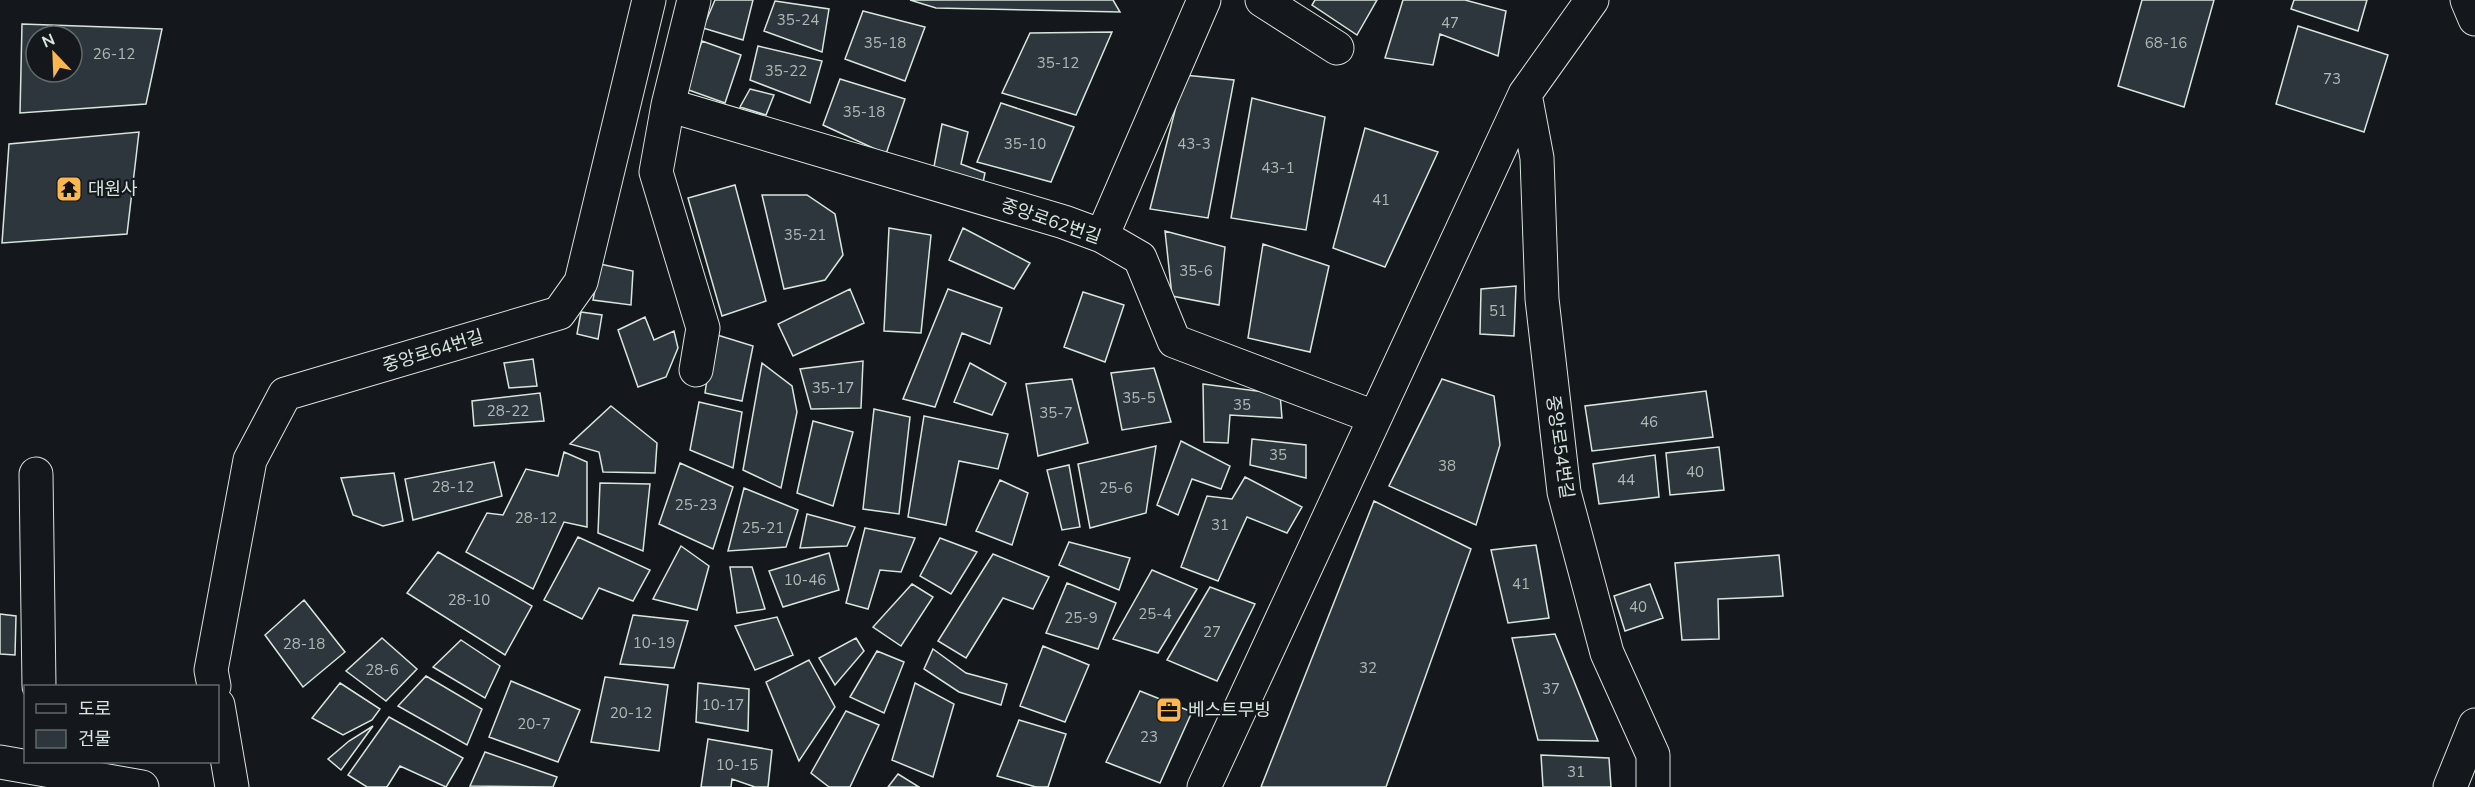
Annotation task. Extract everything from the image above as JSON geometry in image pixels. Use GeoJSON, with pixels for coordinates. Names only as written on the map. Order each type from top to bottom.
{"type":"FeatureCollection","features":[{"type":"Feature","properties":{"kind":"street","name":"중앙로64번길"},"geometry":{"type":"LineString","coordinates":[[214,685],[211,670],[250,460],[285,394],[559,313],[581,282],[649,0]]}},
{"type":"Feature","properties":{"kind":"street"},"geometry":{"type":"LineString","coordinates":[[694,0],[668,105],[656,172],[703,328],[696,370]]}},
{"type":"Feature","properties":{"kind":"street"},"geometry":{"type":"LineString","coordinates":[[1102,236],[1204,0]]}},
{"type":"Feature","properties":{"kind":"street"},"geometry":{"type":"LineString","coordinates":[[1262,0],[1337,48]]}},
{"type":"Feature","properties":{"kind":"street"},"geometry":{"type":"LineString","coordinates":[[1204,787],[1525,94],[1592,0]]}},
{"type":"Feature","properties":{"kind":"street"},"geometry":{"type":"LineString","coordinates":[[2467,0],[2475,19]]}},
{"type":"Feature","properties":{"kind":"street","name":"중앙로54번길"},"geometry":{"type":"LineString","coordinates":[[1525,94],[1537,158],[1542,299],[1564,492],[1607,653],[1653,755],[1653,787]]}},
{"type":"Feature","properties":{"kind":"street","name":"중앙로62번길"},"geometry":{"type":"LineString","coordinates":[[668,105],[1053,219],[1102,236],[1140,258],[1174,341],[1374,417]]}},
{"type":"Feature","properties":{"kind":"street"},"geometry":{"type":"LineString","coordinates":[[36,474],[39,685]]}},
{"type":"Feature","properties":{"kind":"street"},"geometry":{"type":"LineString","coordinates":[[219,711],[232,787]]}},
{"type":"Feature","properties":{"kind":"street"},"geometry":{"type":"LineString","coordinates":[[2450,787],[2475,725]]}},
{"type":"Feature","properties":{"kind":"street"},"geometry":{"type":"LineString","coordinates":[[0,762],[41,765],[142,787]]}},
{"type":"Feature","properties":{"kind":"building"},"geometry":{"type":"Polygon","coordinates":[[[715,0],[753,0],[743,40],[703,28],[715,0]]]}},
{"type":"Feature","properties":{"kind":"building"},"geometry":{"type":"Polygon","coordinates":[[[910,0],[1113,0],[1120,12],[936,8],[910,0]]]}},
{"type":"Feature","properties":{"kind":"building"},"geometry":{"type":"Polygon","coordinates":[[[1315,0],[1377,0],[1357,35],[1312,5],[1315,0]]]}},
{"type":"Feature","properties":{"kind":"building"},"geometry":{"type":"Polygon","coordinates":[[[1403,0],[1465,0],[1506,11],[1498,56],[1440,34],[1433,65],[1385,58],[1403,0]]]}},
{"type":"Feature","properties":{"kind":"building"},"geometry":{"type":"Polygon","coordinates":[[[2142,0],[2214,0],[2184,107],[2118,86],[2142,0]]]}},
{"type":"Feature","properties":{"kind":"building"},"geometry":{"type":"Polygon","coordinates":[[[2294,0],[2367,0],[2358,31],[2291,9],[2294,0]]]}},
{"type":"Feature","properties":{"kind":"building"},"geometry":{"type":"Polygon","coordinates":[[[775,1],[829,9],[822,52],[764,31],[775,1]]]}},
{"type":"Feature","properties":{"kind":"building"},"geometry":{"type":"Polygon","coordinates":[[[863,11],[925,27],[905,81],[845,59],[863,11]]]}},
{"type":"Feature","properties":{"kind":"building"},"geometry":{"type":"Polygon","coordinates":[[[22,24],[24,24],[24,84],[84,84],[84,26],[162,29],[146,104],[20,113],[22,24]]]}},
{"type":"Feature","properties":{"kind":"building"},"geometry":{"type":"Polygon","coordinates":[[[2298,26],[2388,55],[2364,132],[2276,104],[2298,26]]]}},
{"type":"Feature","properties":{"kind":"building"},"geometry":{"type":"Polygon","coordinates":[[[1112,32],[1076,115],[1002,93],[1030,33],[1112,32]]]}},
{"type":"Feature","properties":{"kind":"building"},"geometry":{"type":"Polygon","coordinates":[[[702,41],[741,55],[725,103],[686,89],[702,41]]]}},
{"type":"Feature","properties":{"kind":"building"},"geometry":{"type":"Polygon","coordinates":[[[758,46],[822,61],[810,103],[750,80],[758,46]]]}},
{"type":"Feature","properties":{"kind":"building"},"geometry":{"type":"Polygon","coordinates":[[[1184,75],[1234,80],[1208,218],[1150,209],[1184,75]]]}},
{"type":"Feature","properties":{"kind":"building"},"geometry":{"type":"Polygon","coordinates":[[[840,79],[905,99],[886,154],[823,125],[840,79]]]}},
{"type":"Feature","properties":{"kind":"building"},"geometry":{"type":"Polygon","coordinates":[[[750,89],[774,95],[766,115],[740,107],[750,89]]]}},
{"type":"Feature","properties":{"kind":"building"},"geometry":{"type":"Polygon","coordinates":[[[1252,98],[1325,117],[1306,230],[1231,218],[1252,98]]]}},
{"type":"Feature","properties":{"kind":"building"},"geometry":{"type":"Polygon","coordinates":[[[1001,103],[1074,127],[1051,182],[977,162],[1001,103]]]}},
{"type":"Feature","properties":{"kind":"building"},"geometry":{"type":"Polygon","coordinates":[[[942,124],[968,132],[961,164],[985,173],[982,187],[933,172],[942,124]]]}},
{"type":"Feature","properties":{"kind":"building"},"geometry":{"type":"Polygon","coordinates":[[[1365,128],[1438,152],[1385,267],[1333,248],[1365,128]]]}},
{"type":"Feature","properties":{"kind":"building","name":"대원사"},"geometry":{"type":"Polygon","coordinates":[[[139,132],[127,234],[2,243],[9,144],[139,132]]]}},
{"type":"Feature","properties":{"kind":"building"},"geometry":{"type":"Polygon","coordinates":[[[735,185],[766,301],[722,316],[688,198],[735,185]]]}},
{"type":"Feature","properties":{"kind":"building"},"geometry":{"type":"Polygon","coordinates":[[[762,195],[807,195],[835,214],[843,255],[825,280],[784,289],[762,195]]]}},
{"type":"Feature","properties":{"kind":"building"},"geometry":{"type":"Polygon","coordinates":[[[889,228],[931,235],[921,333],[884,331],[889,228]]]}},
{"type":"Feature","properties":{"kind":"building"},"geometry":{"type":"Polygon","coordinates":[[[963,228],[1030,263],[1014,289],[949,260],[963,228]]]}},
{"type":"Feature","properties":{"kind":"building"},"geometry":{"type":"Polygon","coordinates":[[[1165,231],[1225,247],[1219,305],[1172,296],[1165,231]]]}},
{"type":"Feature","properties":{"kind":"building"},"geometry":{"type":"Polygon","coordinates":[[[1263,244],[1329,266],[1310,352],[1248,338],[1263,244]]]}},
{"type":"Feature","properties":{"kind":"building"},"geometry":{"type":"Polygon","coordinates":[[[600,264],[633,271],[631,305],[593,300],[600,264]]]}},
{"type":"Feature","properties":{"kind":"building"},"geometry":{"type":"Polygon","coordinates":[[[1516,286],[1514,336],[1480,334],[1481,289],[1516,286]]]}},
{"type":"Feature","properties":{"kind":"building"},"geometry":{"type":"Polygon","coordinates":[[[850,289],[864,323],[793,356],[778,324],[850,289]]]}},
{"type":"Feature","properties":{"kind":"building"},"geometry":{"type":"Polygon","coordinates":[[[948,289],[1002,308],[990,344],[962,333],[935,407],[903,399],[948,289]]]}},
{"type":"Feature","properties":{"kind":"building"},"geometry":{"type":"Polygon","coordinates":[[[1083,292],[1124,305],[1105,362],[1064,347],[1083,292]]]}},
{"type":"Feature","properties":{"kind":"building"},"geometry":{"type":"Polygon","coordinates":[[[581,312],[602,315],[598,339],[577,334],[581,312]]]}},
{"type":"Feature","properties":{"kind":"building"},"geometry":{"type":"Polygon","coordinates":[[[645,317],[654,340],[674,331],[678,348],[666,377],[638,387],[618,330],[645,317]]]}},
{"type":"Feature","properties":{"kind":"building"},"geometry":{"type":"Polygon","coordinates":[[[714,334],[753,346],[742,401],[705,393],[714,334]]]}},
{"type":"Feature","properties":{"kind":"building"},"geometry":{"type":"Polygon","coordinates":[[[533,359],[537,386],[509,388],[504,363],[533,359]]]}},
{"type":"Feature","properties":{"kind":"building"},"geometry":{"type":"Polygon","coordinates":[[[863,361],[861,408],[811,409],[800,369],[863,361]]]}},
{"type":"Feature","properties":{"kind":"building"},"geometry":{"type":"Polygon","coordinates":[[[762,363],[792,386],[797,412],[781,488],[743,470],[762,363]]]}},
{"type":"Feature","properties":{"kind":"building"},"geometry":{"type":"Polygon","coordinates":[[[970,363],[1006,383],[992,415],[954,402],[970,363]]]}},
{"type":"Feature","properties":{"kind":"building"},"geometry":{"type":"Polygon","coordinates":[[[1154,368],[1171,422],[1122,430],[1111,373],[1154,368]]]}},
{"type":"Feature","properties":{"kind":"building"},"geometry":{"type":"Polygon","coordinates":[[[1072,379],[1088,443],[1038,456],[1026,384],[1072,379]]]}},
{"type":"Feature","properties":{"kind":"building"},"geometry":{"type":"Polygon","coordinates":[[[1442,379],[1494,396],[1500,445],[1476,525],[1389,486],[1442,379]]]}},
{"type":"Feature","properties":{"kind":"building"},"geometry":{"type":"Polygon","coordinates":[[[1203,384],[1280,394],[1282,418],[1230,415],[1228,443],[1204,442],[1203,384]]]}},
{"type":"Feature","properties":{"kind":"building"},"geometry":{"type":"Polygon","coordinates":[[[1706,391],[1713,437],[1592,451],[1585,406],[1706,391]]]}},
{"type":"Feature","properties":{"kind":"building"},"geometry":{"type":"Polygon","coordinates":[[[540,393],[544,421],[474,426],[472,401],[540,393]]]}},
{"type":"Feature","properties":{"kind":"building"},"geometry":{"type":"Polygon","coordinates":[[[699,402],[742,412],[733,468],[690,450],[699,402]]]}},
{"type":"Feature","properties":{"kind":"building"},"geometry":{"type":"Polygon","coordinates":[[[611,406],[657,443],[655,473],[603,472],[599,452],[570,444],[611,406]]]}},
{"type":"Feature","properties":{"kind":"building"},"geometry":{"type":"Polygon","coordinates":[[[874,409],[910,417],[899,514],[863,509],[874,409]]]}},
{"type":"Feature","properties":{"kind":"building"},"geometry":{"type":"Polygon","coordinates":[[[924,416],[1008,434],[998,469],[959,461],[946,525],[908,517],[924,416]]]}},
{"type":"Feature","properties":{"kind":"building"},"geometry":{"type":"Polygon","coordinates":[[[813,421],[853,432],[833,506],[797,493],[813,421]]]}},
{"type":"Feature","properties":{"kind":"building"},"geometry":{"type":"Polygon","coordinates":[[[1252,439],[1306,445],[1306,478],[1250,465],[1252,439]]]}},
{"type":"Feature","properties":{"kind":"building"},"geometry":{"type":"Polygon","coordinates":[[[1181,441],[1230,466],[1221,489],[1192,479],[1178,515],[1157,505],[1181,441]]]}},
{"type":"Feature","properties":{"kind":"building"},"geometry":{"type":"Polygon","coordinates":[[[1156,446],[1146,513],[1090,528],[1078,464],[1156,446]]]}},
{"type":"Feature","properties":{"kind":"building"},"geometry":{"type":"Polygon","coordinates":[[[1719,447],[1724,490],[1670,495],[1666,453],[1719,447]]]}},
{"type":"Feature","properties":{"kind":"building"},"geometry":{"type":"Polygon","coordinates":[[[564,452],[587,462],[587,527],[564,522],[533,589],[466,552],[487,513],[503,515],[526,469],[558,476],[564,452]]]}},
{"type":"Feature","properties":{"kind":"building"},"geometry":{"type":"Polygon","coordinates":[[[1655,455],[1659,497],[1599,504],[1593,464],[1655,455]]]}},
{"type":"Feature","properties":{"kind":"building"},"geometry":{"type":"Polygon","coordinates":[[[494,462],[502,496],[413,520],[405,479],[494,462]]]}},
{"type":"Feature","properties":{"kind":"building"},"geometry":{"type":"Polygon","coordinates":[[[680,463],[733,487],[713,549],[659,524],[680,463]]]}},
{"type":"Feature","properties":{"kind":"building"},"geometry":{"type":"Polygon","coordinates":[[[1069,465],[1080,527],[1062,530],[1047,470],[1069,465]]]}},
{"type":"Feature","properties":{"kind":"building"},"geometry":{"type":"Polygon","coordinates":[[[394,473],[403,521],[383,526],[353,515],[341,478],[394,473]]]}},
{"type":"Feature","properties":{"kind":"building"},"geometry":{"type":"Polygon","coordinates":[[[1245,477],[1302,507],[1287,533],[1247,517],[1218,581],[1181,567],[1207,496],[1232,499],[1245,477]]]}},
{"type":"Feature","properties":{"kind":"building"},"geometry":{"type":"Polygon","coordinates":[[[1000,480],[1028,493],[1012,545],[976,531],[1000,480]]]}},
{"type":"Feature","properties":{"kind":"building"},"geometry":{"type":"Polygon","coordinates":[[[600,483],[650,484],[643,551],[598,533],[600,483]]]}},
{"type":"Feature","properties":{"kind":"building"},"geometry":{"type":"Polygon","coordinates":[[[744,488],[798,510],[786,547],[728,551],[744,488]]]}},
{"type":"Feature","properties":{"kind":"building"},"geometry":{"type":"Polygon","coordinates":[[[1374,501],[1471,549],[1386,787],[1261,787],[1374,501]]]}},
{"type":"Feature","properties":{"kind":"building"},"geometry":{"type":"Polygon","coordinates":[[[807,514],[855,527],[847,546],[800,548],[807,514]]]}},
{"type":"Feature","properties":{"kind":"building"},"geometry":{"type":"Polygon","coordinates":[[[865,528],[915,538],[901,572],[880,570],[868,609],[846,603],[865,528]]]}},
{"type":"Feature","properties":{"kind":"building"},"geometry":{"type":"Polygon","coordinates":[[[578,537],[650,570],[633,601],[599,588],[582,619],[544,600],[578,537]]]}},
{"type":"Feature","properties":{"kind":"building"},"geometry":{"type":"Polygon","coordinates":[[[940,538],[977,552],[951,594],[920,576],[940,538]]]}},
{"type":"Feature","properties":{"kind":"building"},"geometry":{"type":"Polygon","coordinates":[[[1069,542],[1130,558],[1119,590],[1059,565],[1069,542]]]}},
{"type":"Feature","properties":{"kind":"building"},"geometry":{"type":"Polygon","coordinates":[[[1536,545],[1549,618],[1508,623],[1491,550],[1536,545]]]}},
{"type":"Feature","properties":{"kind":"building"},"geometry":{"type":"Polygon","coordinates":[[[681,546],[709,566],[697,610],[653,599],[681,546]]]}},
{"type":"Feature","properties":{"kind":"building"},"geometry":{"type":"Polygon","coordinates":[[[438,552],[532,606],[505,655],[407,593],[438,552]]]}},
{"type":"Feature","properties":{"kind":"building"},"geometry":{"type":"Polygon","coordinates":[[[829,553],[839,590],[783,607],[769,571],[829,553]]]}},
{"type":"Feature","properties":{"kind":"building"},"geometry":{"type":"Polygon","coordinates":[[[993,554],[1049,577],[1033,609],[1003,598],[966,658],[938,641],[993,554]]]}},
{"type":"Feature","properties":{"kind":"building"},"geometry":{"type":"Polygon","coordinates":[[[1779,555],[1783,596],[1718,599],[1719,639],[1682,640],[1675,563],[1779,555]]]}},
{"type":"Feature","properties":{"kind":"building"},"geometry":{"type":"Polygon","coordinates":[[[730,567],[752,567],[765,609],[737,613],[730,567]]]}},
{"type":"Feature","properties":{"kind":"building"},"geometry":{"type":"Polygon","coordinates":[[[1152,570],[1197,589],[1158,653],[1113,639],[1152,570]]]}},
{"type":"Feature","properties":{"kind":"building"},"geometry":{"type":"Polygon","coordinates":[[[1067,583],[1116,603],[1098,649],[1046,633],[1067,583]]]}},
{"type":"Feature","properties":{"kind":"building"},"geometry":{"type":"Polygon","coordinates":[[[912,584],[933,597],[901,646],[873,627],[912,584]]]}},
{"type":"Feature","properties":{"kind":"building"},"geometry":{"type":"Polygon","coordinates":[[[1650,584],[1663,618],[1625,631],[1614,596],[1650,584]]]}},
{"type":"Feature","properties":{"kind":"building"},"geometry":{"type":"Polygon","coordinates":[[[1210,587],[1255,604],[1217,681],[1167,660],[1210,587]]]}},
{"type":"Feature","properties":{"kind":"building"},"geometry":{"type":"Polygon","coordinates":[[[304,600],[345,652],[303,687],[265,635],[304,600]]]}},
{"type":"Feature","properties":{"kind":"building"},"geometry":{"type":"Polygon","coordinates":[[[0,614],[16,616],[15,655],[0,654],[0,614]]]}},
{"type":"Feature","properties":{"kind":"building"},"geometry":{"type":"Polygon","coordinates":[[[633,615],[688,621],[674,668],[620,664],[633,615]]]}},
{"type":"Feature","properties":{"kind":"building"},"geometry":{"type":"Polygon","coordinates":[[[777,617],[793,655],[755,670],[735,626],[777,617]]]}},
{"type":"Feature","properties":{"kind":"building"},"geometry":{"type":"Polygon","coordinates":[[[1555,634],[1598,741],[1538,740],[1512,638],[1555,634]]]}},
{"type":"Feature","properties":{"kind":"building"},"geometry":{"type":"Polygon","coordinates":[[[382,638],[417,669],[386,701],[346,671],[382,638]]]}},
{"type":"Feature","properties":{"kind":"building"},"geometry":{"type":"Polygon","coordinates":[[[856,638],[864,651],[835,685],[819,658],[856,638]]]}},
{"type":"Feature","properties":{"kind":"building"},"geometry":{"type":"Polygon","coordinates":[[[461,640],[500,666],[485,698],[433,667],[461,640]]]}},
{"type":"Feature","properties":{"kind":"building"},"geometry":{"type":"Polygon","coordinates":[[[1043,646],[1089,665],[1065,722],[1020,706],[1043,646]]]}},
{"type":"Feature","properties":{"kind":"building"},"geometry":{"type":"Polygon","coordinates":[[[933,649],[966,673],[1007,684],[1001,705],[959,692],[924,669],[933,649]]]}},
{"type":"Feature","properties":{"kind":"building"},"geometry":{"type":"Polygon","coordinates":[[[877,651],[904,662],[884,713],[850,697],[877,651]]]}},
{"type":"Feature","properties":{"kind":"building"},"geometry":{"type":"Polygon","coordinates":[[[809,660],[835,707],[799,761],[766,682],[809,660]]]}},
{"type":"Feature","properties":{"kind":"building"},"geometry":{"type":"Polygon","coordinates":[[[426,676],[482,709],[467,745],[398,706],[426,676]]]}},
{"type":"Feature","properties":{"kind":"building"},"geometry":{"type":"Polygon","coordinates":[[[605,677],[668,685],[659,751],[591,742],[605,677]]]}},
{"type":"Feature","properties":{"kind":"building"},"geometry":{"type":"Polygon","coordinates":[[[511,681],[580,710],[558,762],[489,737],[511,681]]]}},
{"type":"Feature","properties":{"kind":"building"},"geometry":{"type":"Polygon","coordinates":[[[340,683],[380,709],[372,720],[343,735],[312,718],[340,683]]]}},
{"type":"Feature","properties":{"kind":"building"},"geometry":{"type":"Polygon","coordinates":[[[698,683],[749,689],[748,731],[696,722],[698,683]]]}},
{"type":"Feature","properties":{"kind":"building"},"geometry":{"type":"Polygon","coordinates":[[[915,683],[954,704],[933,777],[892,760],[915,683]]]}},
{"type":"Feature","properties":{"kind":"building"},"geometry":{"type":"Polygon","coordinates":[[[1140,691],[1192,712],[1160,783],[1106,762],[1140,691]]]}},
{"type":"Feature","properties":{"kind":"building"},"geometry":{"type":"Polygon","coordinates":[[[846,711],[879,725],[850,787],[829,787],[811,773],[846,711]]]}},
{"type":"Feature","properties":{"kind":"building"},"geometry":{"type":"Polygon","coordinates":[[[389,717],[463,758],[446,787],[400,766],[387,787],[367,787],[348,775],[389,717]]]}},
{"type":"Feature","properties":{"kind":"building"},"geometry":{"type":"Polygon","coordinates":[[[1019,720],[1066,734],[1048,787],[1036,787],[997,776],[1019,720]]]}},
{"type":"Feature","properties":{"kind":"building"},"geometry":{"type":"Polygon","coordinates":[[[373,726],[341,770],[328,759],[349,741],[373,726]]]}},
{"type":"Feature","properties":{"kind":"building"},"geometry":{"type":"Polygon","coordinates":[[[708,739],[772,750],[768,787],[755,787],[732,779],[731,787],[701,787],[708,739]]]}},
{"type":"Feature","properties":{"kind":"building"},"geometry":{"type":"Polygon","coordinates":[[[485,752],[557,777],[553,787],[470,786],[485,752]]]}},
{"type":"Feature","properties":{"kind":"building"},"geometry":{"type":"Polygon","coordinates":[[[1541,755],[1609,758],[1611,787],[1543,787],[1541,755]]]}},
{"type":"Feature","properties":{"kind":"building"},"geometry":{"type":"Polygon","coordinates":[[[898,774],[919,787],[888,787],[898,774]]]}},
{"type":"Feature","properties":{"kind":"place","name":"대원사"},"geometry":{"type":"Point","coordinates":[69,189]}},
{"type":"Feature","properties":{"kind":"place","name":"베스트무빙"},"geometry":{"type":"Point","coordinates":[1169,710]}}]}
